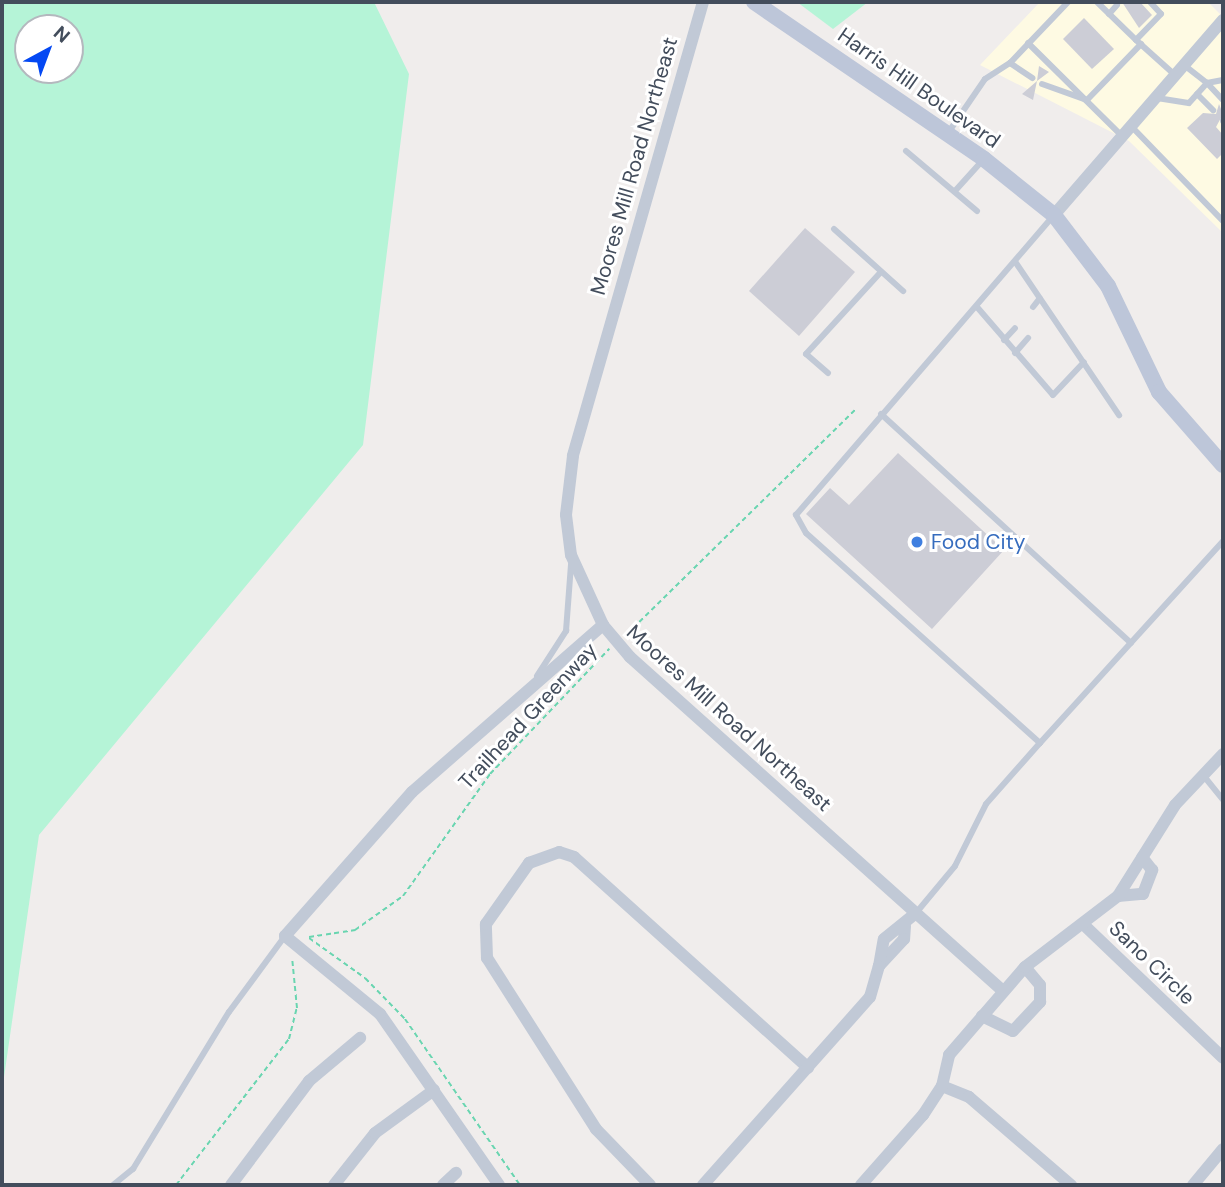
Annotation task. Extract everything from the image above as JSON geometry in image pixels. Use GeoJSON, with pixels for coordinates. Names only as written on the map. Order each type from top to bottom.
{"type":"FeatureCollection","features":[{"type":"Feature","properties":{"kind":"street","name":"Moores Mill Road Northeast"},"geometry":{"type":"LineString","coordinates":[[703,2],[572,456],[566,515],[571,555],[603,625],[617,643],[1003,991]]}},
{"type":"Feature","properties":{"kind":"street","name":"Harris Hill Boulevard"},"geometry":{"type":"LineString","coordinates":[[754,2],[985,159],[1054,215],[1108,286],[1159,392],[1223,465]]}},
{"type":"Feature","properties":{"kind":"street"},"geometry":{"type":"LineString","coordinates":[[769,2],[782,20]]}},
{"type":"Feature","properties":{"kind":"street"},"geometry":{"type":"LineString","coordinates":[[1054,215],[1221,25]]}},
{"type":"Feature","properties":{"kind":"street"},"geometry":{"type":"LineString","coordinates":[[499,1185],[380,1014],[285,936],[412,792],[537,676],[603,625]]}},
{"type":"Feature","properties":{"kind":"street"},"geometry":{"type":"LineString","coordinates":[[861,1185],[942,1086],[949,1055],[1025,967],[1084,925],[1118,896],[1142,857],[1202,774],[1223,754]]}},
{"type":"Feature","properties":{"kind":"street"},"geometry":{"type":"LineString","coordinates":[[650,1185],[610,1149],[487,958],[486,923],[529,863],[559,852],[574,857],[808,1068]]}},
{"type":"Feature","properties":{"kind":"street"},"geometry":{"type":"LineString","coordinates":[[1118,896],[1143,894],[1152,870],[1142,857]]}},
{"type":"Feature","properties":{"kind":"street"},"geometry":{"type":"LineString","coordinates":[[703,1185],[870,997],[884,939],[905,926],[916,914]]}},
{"type":"Feature","properties":{"kind":"street","name":"Sano Circle"},"geometry":{"type":"LineString","coordinates":[[1084,925],[1223,1058]]}},
{"type":"Feature","properties":{"kind":"street"},"geometry":{"type":"LineString","coordinates":[[982,1016],[1013,1031],[1040,1002],[1040,985],[1025,967]]}},
{"type":"Feature","properties":{"kind":"street"},"geometry":{"type":"LineString","coordinates":[[231,1185],[309,1082],[360,1038]]}},
{"type":"Feature","properties":{"kind":"street"},"geometry":{"type":"LineString","coordinates":[[942,1086],[969,1097],[1071,1185]]}},
{"type":"Feature","properties":{"kind":"street"},"geometry":{"type":"LineString","coordinates":[[334,1185],[374,1133],[433,1090]]}},
{"type":"Feature","properties":{"kind":"street"},"geometry":{"type":"LineString","coordinates":[[1193,1185],[1223,1149]]}},
{"type":"Feature","properties":{"kind":"street"},"geometry":{"type":"LineString","coordinates":[[443,1185],[456,1173]]}},
{"type":"Feature","properties":{"kind":"lane"},"geometry":{"type":"LineString","coordinates":[[948,133],[985,79],[1010,63],[1068,2]]}},
{"type":"Feature","properties":{"kind":"lane"},"geometry":{"type":"LineString","coordinates":[[1097,2],[1175,75]]}},
{"type":"Feature","properties":{"kind":"lane"},"geometry":{"type":"LineString","coordinates":[[1087,100],[1161,14],[1147,3]]}},
{"type":"Feature","properties":{"kind":"lane"},"geometry":{"type":"LineString","coordinates":[[1109,14],[1117,5]]}},
{"type":"Feature","properties":{"kind":"lane"},"geometry":{"type":"LineString","coordinates":[[1123,27],[1131,19]]}},
{"type":"Feature","properties":{"kind":"lane"},"geometry":{"type":"LineString","coordinates":[[1028,43],[1087,100],[1126,131],[1223,221]]}},
{"type":"Feature","properties":{"kind":"lane"},"geometry":{"type":"LineString","coordinates":[[1010,63],[1032,78]]}},
{"type":"Feature","properties":{"kind":"lane"},"geometry":{"type":"LineString","coordinates":[[1184,65],[1223,100]]}},
{"type":"Feature","properties":{"kind":"lane"},"geometry":{"type":"LineString","coordinates":[[1155,98],[1189,103],[1207,83],[1223,80]]}},
{"type":"Feature","properties":{"kind":"lane"},"geometry":{"type":"LineString","coordinates":[[1042,84],[1087,100]]}},
{"type":"Feature","properties":{"kind":"lane"},"geometry":{"type":"LineString","coordinates":[[1197,94],[1213,110]]}},
{"type":"Feature","properties":{"kind":"lane"},"geometry":{"type":"LineString","coordinates":[[905,151],[977,211]]}},
{"type":"Feature","properties":{"kind":"lane"},"geometry":{"type":"LineString","coordinates":[[955,191],[985,159]]}},
{"type":"Feature","properties":{"kind":"lane"},"geometry":{"type":"LineString","coordinates":[[1040,743],[797,524],[799,506],[977,307],[1054,215]]}},
{"type":"Feature","properties":{"kind":"lane"},"geometry":{"type":"LineString","coordinates":[[834,229],[902,291]]}},
{"type":"Feature","properties":{"kind":"lane"},"geometry":{"type":"LineString","coordinates":[[1016,262],[1048,315],[1084,362],[1119,415]]}},
{"type":"Feature","properties":{"kind":"lane"},"geometry":{"type":"LineString","coordinates":[[828,373],[806,354],[881,272]]}},
{"type":"Feature","properties":{"kind":"lane"},"geometry":{"type":"LineString","coordinates":[[1033,307],[1040,298]]}},
{"type":"Feature","properties":{"kind":"lane"},"geometry":{"type":"LineString","coordinates":[[977,307],[1053,395],[1084,362]]}},
{"type":"Feature","properties":{"kind":"lane"},"geometry":{"type":"LineString","coordinates":[[1004,340],[1015,328]]}},
{"type":"Feature","properties":{"kind":"lane"},"geometry":{"type":"LineString","coordinates":[[1015,353],[1028,338]]}},
{"type":"Feature","properties":{"kind":"lane"},"geometry":{"type":"LineString","coordinates":[[881,414],[1131,643]]}},
{"type":"Feature","properties":{"kind":"lane"},"geometry":{"type":"LineString","coordinates":[[916,914],[955,866],[986,804],[1223,541]]}},
{"type":"Feature","properties":{"kind":"lane"},"geometry":{"type":"LineString","coordinates":[[537,676],[571,614],[571,555]]}},
{"type":"Feature","properties":{"kind":"lane"},"geometry":{"type":"LineString","coordinates":[[1202,774],[1223,800]]}},
{"type":"Feature","properties":{"kind":"lane"},"geometry":{"type":"LineString","coordinates":[[113,1185],[132,1170],[229,1012],[285,936]]}},
{"type":"Feature","properties":{"kind":"path","name":"Trailhead Greenway"},"geometry":{"type":"LineString","coordinates":[[309,937],[355,930],[403,896],[490,774],[617,643],[858,408]]}},
{"type":"Feature","properties":{"kind":"path"},"geometry":{"type":"LineString","coordinates":[[176,1185],[289,1039],[297,1008],[291,958]]}},
{"type":"Feature","properties":{"kind":"shaded area"},"geometry":{"type":"Polygon","coordinates":[[[1040,2],[1208,2],[1223,17],[1223,233],[1129,141],[980,65],[1040,2]]]}},
{"type":"Feature","properties":{"kind":"green space"},"geometry":{"type":"Polygon","coordinates":[[[2,2],[374,2],[409,74],[363,445],[39,835],[2,1091],[2,2]]]}},
{"type":"Feature","properties":{"kind":"green space"},"geometry":{"type":"Polygon","coordinates":[[[797,2],[868,2],[833,29],[797,2]]]}},
{"type":"Feature","properties":{"kind":"building"},"geometry":{"type":"Polygon","coordinates":[[[1122,2],[1140,2],[1152,15],[1139,28],[1122,2]]]}},
{"type":"Feature","properties":{"kind":"building"},"geometry":{"type":"Polygon","coordinates":[[[1084,18],[1114,49],[1092,69],[1063,39],[1084,18]]]}},
{"type":"Feature","properties":{"kind":"building"},"geometry":{"type":"Polygon","coordinates":[[[1039,66],[1049,72],[1037,81],[1039,66]]]}},
{"type":"Feature","properties":{"kind":"building"},"geometry":{"type":"Polygon","coordinates":[[[1037,81],[1033,100],[1022,94],[1037,81]]]}},
{"type":"Feature","properties":{"kind":"building"},"geometry":{"type":"Polygon","coordinates":[[[1219,104],[1223,114],[1216,127],[1223,135],[1223,153],[1217,159],[1187,128],[1203,113],[1216,114],[1219,104]]]}},
{"type":"Feature","properties":{"kind":"building"},"geometry":{"type":"Polygon","coordinates":[[[805,228],[855,272],[799,336],[749,291],[805,228]]]}},
{"type":"Feature","properties":{"kind":"building"},"geometry":{"type":"Polygon","coordinates":[[[898,453],[1004,550],[932,629],[806,514],[830,488],[849,505],[898,453]]]}},
{"type":"Feature","properties":{"kind":"place","name":"Food City"},"geometry":{"type":"Point","coordinates":[917,542]}}]}
